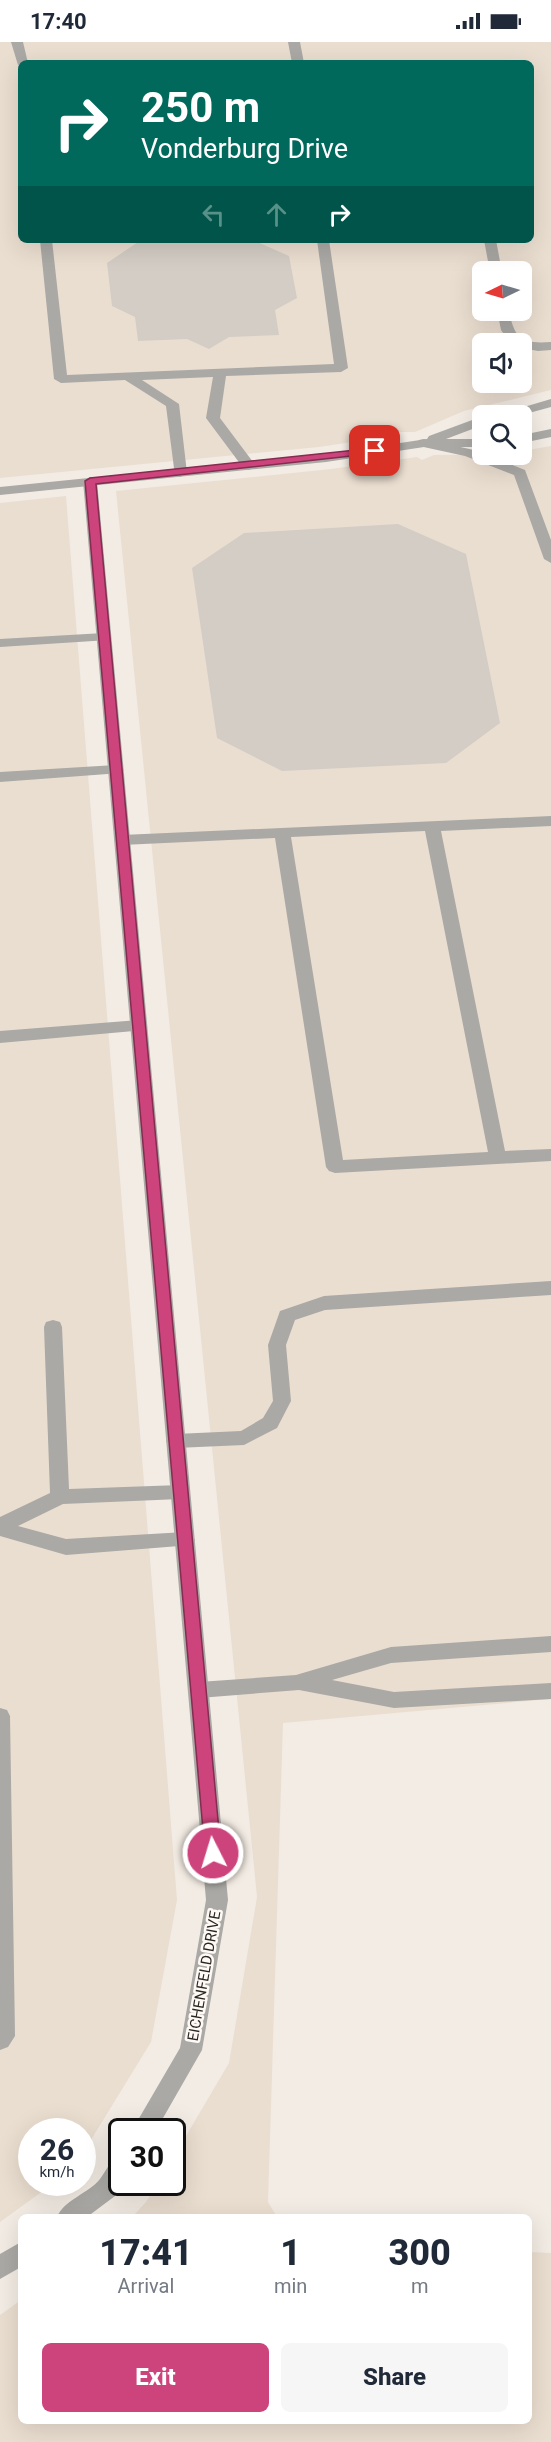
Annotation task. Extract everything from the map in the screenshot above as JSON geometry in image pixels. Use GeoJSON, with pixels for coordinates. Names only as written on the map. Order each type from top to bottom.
{"type":"FeatureCollection","features":[{"type":"Feature","properties":{"kind":"street"},"geometry":{"type":"LineString","coordinates":[[16,42],[21,60]]}},
{"type":"Feature","properties":{"kind":"street"},"geometry":{"type":"LineString","coordinates":[[294,42],[297,60]]}},
{"type":"Feature","properties":{"kind":"street"},"geometry":{"type":"LineString","coordinates":[[46,243],[61,379],[341,368],[323,243]]}},
{"type":"Feature","properties":{"kind":"street"},"geometry":{"type":"LineString","coordinates":[[491,243],[494,261]]}},
{"type":"Feature","properties":{"kind":"street"},"geometry":{"type":"LineString","coordinates":[[532,346],[551,346]]}},
{"type":"Feature","properties":{"kind":"street"},"geometry":{"type":"LineString","coordinates":[[220,372],[213,418],[249,466]]}},
{"type":"Feature","properties":{"kind":"street"},"geometry":{"type":"LineString","coordinates":[[127,376],[172,404],[180,473]]}},
{"type":"Feature","properties":{"kind":"street"},"geometry":{"type":"LineString","coordinates":[[532,408],[551,403]]}},
{"type":"Feature","properties":{"kind":"street"},"geometry":{"type":"LineString","coordinates":[[424,443],[472,424]]}},
{"type":"Feature","properties":{"kind":"street"},"geometry":{"type":"LineString","coordinates":[[532,437],[551,433]]}},
{"type":"Feature","properties":{"kind":"street"},"geometry":{"type":"LineString","coordinates":[[0,490],[249,466],[424,443],[472,442]]}},
{"type":"Feature","properties":{"kind":"street"},"geometry":{"type":"LineString","coordinates":[[424,443],[469,453],[520,472],[551,560]]}},
{"type":"Feature","properties":{"kind":"street","name":"EICHENFELD DRIVE"},"geometry":{"type":"LineString","coordinates":[[90,481],[217,1900],[191,2050],[150,2118]]}},
{"type":"Feature","properties":{"kind":"street"},"geometry":{"type":"LineString","coordinates":[[0,642],[104,637]]}},
{"type":"Feature","properties":{"kind":"street"},"geometry":{"type":"LineString","coordinates":[[0,777],[116,770]]}},
{"type":"Feature","properties":{"kind":"street"},"geometry":{"type":"LineString","coordinates":[[122,840],[551,821]]}},
{"type":"Feature","properties":{"kind":"street"},"geometry":{"type":"LineString","coordinates":[[432,826],[498,1157]]}},
{"type":"Feature","properties":{"kind":"street"},"geometry":{"type":"LineString","coordinates":[[282,832],[335,1167],[551,1155]]}},
{"type":"Feature","properties":{"kind":"street"},"geometry":{"type":"LineString","coordinates":[[0,1036],[139,1026]]}},
{"type":"Feature","properties":{"kind":"street"},"geometry":{"type":"LineString","coordinates":[[176,1441],[244,1438],[270,1423],[282,1401],[277,1345],[287,1316],[324,1303],[551,1288]]}},
{"type":"Feature","properties":{"kind":"street"},"geometry":{"type":"LineString","coordinates":[[52,1327],[60,1497]]}},
{"type":"Feature","properties":{"kind":"street"},"geometry":{"type":"LineString","coordinates":[[0,1527],[60,1497],[180,1492]]}},
{"type":"Feature","properties":{"kind":"street"},"geometry":{"type":"LineString","coordinates":[[0,1527],[66,1547],[184,1540]]}},
{"type":"Feature","properties":{"kind":"street"},"geometry":{"type":"LineString","coordinates":[[199,1690],[296,1683],[391,1654],[551,1644]]}},
{"type":"Feature","properties":{"kind":"street"},"geometry":{"type":"LineString","coordinates":[[296,1683],[394,1700],[551,1691]]}},
{"type":"Feature","properties":{"kind":"street"},"geometry":{"type":"LineString","coordinates":[[0,1716],[4,2036],[0,2040]]}},
{"type":"Feature","properties":{"kind":"street"},"geometry":{"type":"LineString","coordinates":[[73,2214],[108,2188]]}},
{"type":"Feature","properties":{"kind":"street"},"geometry":{"type":"LineString","coordinates":[[0,2268],[18,2255]]}},
{"type":"Feature","properties":{"kind":"shaded area"},"geometry":{"type":"Polygon","coordinates":[[[0,42],[551,42],[551,390],[489,405],[472,405],[472,409],[415,432],[399,432],[399,435],[319,447],[0,478],[0,42]]]}},
{"type":"Feature","properties":{"kind":"shaded area"},"geometry":{"type":"Polygon","coordinates":[[[551,446],[551,1699],[283,1723],[268,2202],[275,2214],[135,2214],[150,2196],[186,2196],[186,2136],[229,2063],[257,1897],[116,491],[331,469],[417,457],[422,460],[434,455],[472,455],[472,465],[532,465],[532,449],[551,446]]]}},
{"type":"Feature","properties":{"kind":"shaded area"},"geometry":{"type":"Polygon","coordinates":[[[66,496],[177,1900],[151,2042],[96,2132],[96,2118],[18,2118],[18,2196],[36,2196],[0,2222],[0,503],[66,496]]]}},
{"type":"Feature","properties":{"kind":"shaded area"},"geometry":{"type":"Polygon","coordinates":[[[532,2252],[551,2253],[551,2442],[0,2442],[0,2315],[18,2302],[18,2424],[532,2424],[532,2252]]]}},
{"type":"Feature","properties":{"kind":"building"},"geometry":{"type":"Polygon","coordinates":[[[137,243],[260,243],[289,256],[297,298],[275,310],[279,335],[229,337],[209,349],[187,339],[138,341],[135,317],[112,306],[107,263],[137,243]]]}},
{"type":"Feature","properties":{"kind":"building"},"geometry":{"type":"Polygon","coordinates":[[[398,524],[466,554],[500,723],[446,763],[282,771],[217,738],[192,568],[244,533],[398,524]]]}},
{"type":"Feature","properties":{"kind":"route"},"geometry":{"type":"LineString","coordinates":[[213,1853],[90,481],[262,465],[375,451]]}}]}
